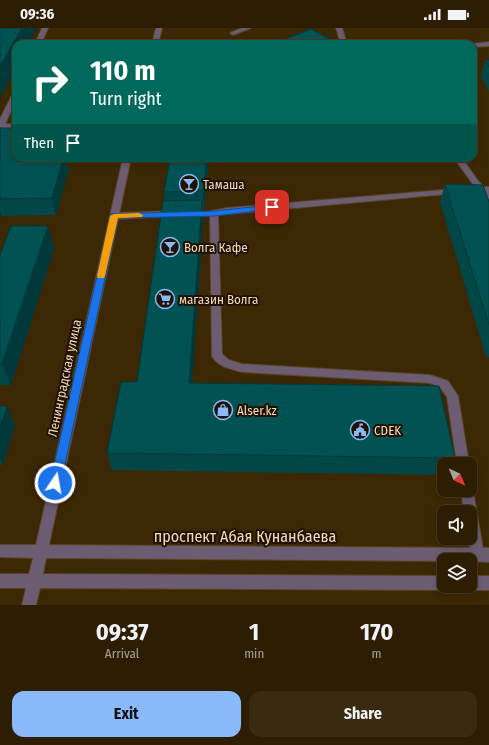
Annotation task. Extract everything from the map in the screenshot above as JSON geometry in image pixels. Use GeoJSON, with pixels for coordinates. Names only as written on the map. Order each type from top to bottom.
{"type":"FeatureCollection","features":[{"type":"Feature","properties":{"kind":"street"},"geometry":{"type":"LineString","coordinates":[[40,40],[45,28]]}},
{"type":"Feature","properties":{"kind":"street"},"geometry":{"type":"LineString","coordinates":[[156,40],[159,28]]}},
{"type":"Feature","properties":{"kind":"street"},"geometry":{"type":"LineString","coordinates":[[232,33],[248,28]]}},
{"type":"Feature","properties":{"kind":"street"},"geometry":{"type":"LineString","coordinates":[[339,28],[343,40]]}},
{"type":"Feature","properties":{"kind":"street"},"geometry":{"type":"LineString","coordinates":[[477,45],[489,44]]}},
{"type":"Feature","properties":{"kind":"street"},"geometry":{"type":"LineString","coordinates":[[12,102],[1,127],[12,126]]}},
{"type":"Feature","properties":{"kind":"street","name":"Ленинградская улица"},"geometry":{"type":"LineString","coordinates":[[29,605],[126,162]]}},
{"type":"Feature","properties":{"kind":"street"},"geometry":{"type":"LineString","coordinates":[[461,162],[475,183],[487,191]]}},
{"type":"Feature","properties":{"kind":"street"},"geometry":{"type":"LineString","coordinates":[[462,457],[452,396],[444,384],[430,379],[242,368],[225,363],[217,356],[211,213],[487,191]]}},
{"type":"Feature","properties":{"kind":"street"},"geometry":{"type":"LineString","coordinates":[[114,216],[184,214]]}},
{"type":"Feature","properties":{"kind":"street"},"geometry":{"type":"LineString","coordinates":[[469,497],[483,555]]}},
{"type":"Feature","properties":{"kind":"street","name":"проспект Абая Кунанбаева"},"geometry":{"type":"LineString","coordinates":[[0,551],[483,555]]}},
{"type":"Feature","properties":{"kind":"street"},"geometry":{"type":"LineString","coordinates":[[0,582],[437,583]]}},
{"type":"Feature","properties":{"kind":"street"},"geometry":{"type":"LineString","coordinates":[[477,583],[489,583]]}},
{"type":"Feature","properties":{"kind":"building"},"geometry":{"type":"Polygon","coordinates":[[[0,28],[22,28],[15,40],[12,40],[12,45],[0,66],[0,28]]]}},
{"type":"Feature","properties":{"kind":"building"},"geometry":{"type":"Polygon","coordinates":[[[311,29],[332,40],[282,40],[311,29]]]}},
{"type":"Feature","properties":{"kind":"building"},"geometry":{"type":"Polygon","coordinates":[[[485,60],[489,60],[489,67],[485,60]]]}},
{"type":"Feature","properties":{"kind":"building"},"geometry":{"type":"Polygon","coordinates":[[[0,128],[12,128],[12,162],[62,162],[52,198],[0,199],[0,128]]]}},
{"type":"Feature","properties":{"kind":"building"},"geometry":{"type":"Polygon","coordinates":[[[169,162],[207,162],[203,191],[164,192],[169,162]]]}},
{"type":"Feature","properties":{"kind":"building"},"geometry":{"type":"Polygon","coordinates":[[[445,184],[483,185],[489,202],[489,325],[445,184]]]}},
{"type":"Feature","properties":{"kind":"building"},"geometry":{"type":"Polygon","coordinates":[[[202,200],[189,383],[439,386],[455,457],[107,453],[121,382],[137,382],[163,201],[202,200]]]}},
{"type":"Feature","properties":{"kind":"building"},"geometry":{"type":"Polygon","coordinates":[[[11,226],[48,226],[2,363],[0,363],[0,255],[11,226]]]}},
{"type":"Feature","properties":{"kind":"building"},"geometry":{"type":"Polygon","coordinates":[[[0,406],[7,406],[0,427],[0,406]]]}},
{"type":"Feature","properties":{"kind":"slow traffic"},"geometry":{"type":"LineString","coordinates":[[101,276],[114,216],[139,215]]}},
{"type":"Feature","properties":{"kind":"place","name":"Тамаша"},"geometry":{"type":"Point","coordinates":[189,184]}},
{"type":"Feature","properties":{"kind":"place","name":"Волга Кафе"},"geometry":{"type":"Point","coordinates":[170,247]}},
{"type":"Feature","properties":{"kind":"place","name":"магазин Волга"},"geometry":{"type":"Point","coordinates":[165,299]}},
{"type":"Feature","properties":{"kind":"place","name":"Alser.kz"},"geometry":{"type":"Point","coordinates":[223,410]}},
{"type":"Feature","properties":{"kind":"place","name":"CDEK"},"geometry":{"type":"Point","coordinates":[360,430]}},
{"type":"Feature","properties":{"kind":"route"},"geometry":{"type":"LineString","coordinates":[[55,483],[114,216],[214,213],[272,207]]}}]}
